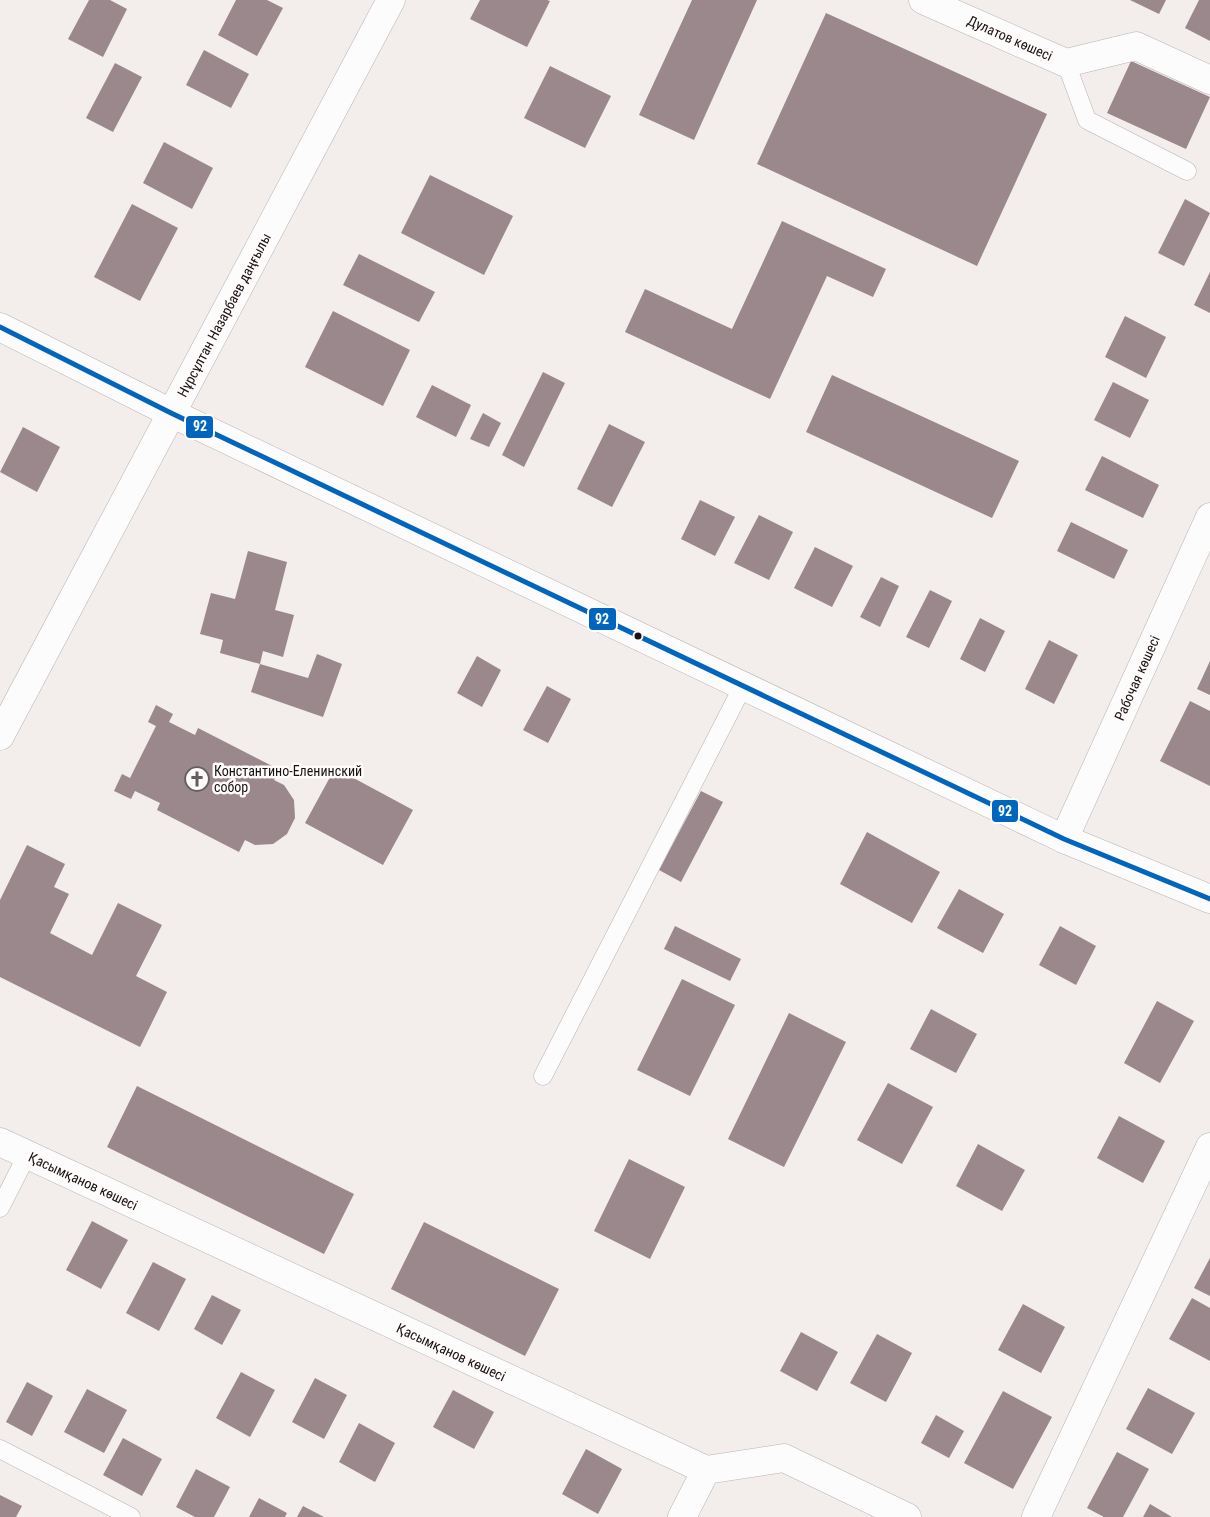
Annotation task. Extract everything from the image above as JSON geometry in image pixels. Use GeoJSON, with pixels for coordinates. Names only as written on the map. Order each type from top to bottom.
{"type":"FeatureCollection","features":[{"type":"Feature","properties":{"kind":"street","name":"Нұрсұлтан Назарбаев даңғылы"},"geometry":{"type":"LineString","coordinates":[[0,736],[391,0]]}},
{"type":"Feature","properties":{"kind":"street","name":"Дулатов көшесі"},"geometry":{"type":"LineString","coordinates":[[923,0],[1066,63],[1136,46],[1210,80]]}},
{"type":"Feature","properties":{"kind":"street"},"geometry":{"type":"LineString","coordinates":[[0,327],[171,413],[1064,839],[1210,899]]}},
{"type":"Feature","properties":{"kind":"street","name":"Рабочая көшесі"},"geometry":{"type":"LineString","coordinates":[[1064,839],[1210,517]]}},
{"type":"Feature","properties":{"kind":"street","name":"Қасымқанов көшесі"},"geometry":{"type":"LineString","coordinates":[[0,1142],[706,1470]]}},
{"type":"Feature","properties":{"kind":"street"},"geometry":{"type":"LineString","coordinates":[[1036,1517],[1210,1147]]}},
{"type":"Feature","properties":{"kind":"street"},"geometry":{"type":"LineString","coordinates":[[682,1517],[706,1470],[784,1458],[907,1517]]}},
{"type":"Feature","properties":{"kind":"lane"},"geometry":{"type":"LineString","coordinates":[[1066,63],[1087,120],[1187,171]]}},
{"type":"Feature","properties":{"kind":"lane"},"geometry":{"type":"LineString","coordinates":[[543,1076],[742,686]]}},
{"type":"Feature","properties":{"kind":"lane"},"geometry":{"type":"LineString","coordinates":[[0,1208],[27,1155]]}},
{"type":"Feature","properties":{"kind":"lane"},"geometry":{"type":"LineString","coordinates":[[0,1448],[131,1517]]}},
{"type":"Feature","properties":{"kind":"building"},"geometry":{"type":"Polygon","coordinates":[[[89,0],[110,0],[127,9],[103,57],[68,39],[89,0]]]}},
{"type":"Feature","properties":{"kind":"building"},"geometry":{"type":"Polygon","coordinates":[[[236,0],[267,0],[283,8],[257,56],[218,35],[236,0]]]}},
{"type":"Feature","properties":{"kind":"building"},"geometry":{"type":"Polygon","coordinates":[[[480,0],[550,1],[527,47],[470,19],[480,0]]]}},
{"type":"Feature","properties":{"kind":"building"},"geometry":{"type":"Polygon","coordinates":[[[692,0],[757,0],[694,140],[639,115],[692,0]]]}},
{"type":"Feature","properties":{"kind":"building"},"geometry":{"type":"Polygon","coordinates":[[[1130,0],[1166,0],[1159,14],[1130,0]]]}},
{"type":"Feature","properties":{"kind":"building"},"geometry":{"type":"Polygon","coordinates":[[[1199,0],[1210,0],[1210,41],[1185,28],[1199,0]]]}},
{"type":"Feature","properties":{"kind":"building"},"geometry":{"type":"Polygon","coordinates":[[[826,13],[1047,114],[977,266],[757,164],[826,13]]]}},
{"type":"Feature","properties":{"kind":"building"},"geometry":{"type":"Polygon","coordinates":[[[204,50],[249,74],[231,108],[186,85],[204,50]]]}},
{"type":"Feature","properties":{"kind":"building"},"geometry":{"type":"Polygon","coordinates":[[[1131,61],[1210,97],[1186,149],[1107,113],[1131,61]]]}},
{"type":"Feature","properties":{"kind":"building"},"geometry":{"type":"Polygon","coordinates":[[[115,63],[142,77],[113,132],[86,118],[115,63]]]}},
{"type":"Feature","properties":{"kind":"building"},"geometry":{"type":"Polygon","coordinates":[[[550,66],[611,96],[585,148],[524,118],[550,66]]]}},
{"type":"Feature","properties":{"kind":"building"},"geometry":{"type":"Polygon","coordinates":[[[164,142],[213,168],[192,209],[143,183],[164,142]]]}},
{"type":"Feature","properties":{"kind":"building"},"geometry":{"type":"Polygon","coordinates":[[[430,175],[513,216],[484,275],[401,233],[430,175]]]}},
{"type":"Feature","properties":{"kind":"building"},"geometry":{"type":"Polygon","coordinates":[[[1185,199],[1210,213],[1184,266],[1158,253],[1185,199]]]}},
{"type":"Feature","properties":{"kind":"building"},"geometry":{"type":"Polygon","coordinates":[[[132,204],[178,228],[140,301],[94,277],[132,204]]]}},
{"type":"Feature","properties":{"kind":"building"},"geometry":{"type":"Polygon","coordinates":[[[782,221],[886,269],[873,297],[827,276],[770,399],[625,332],[645,289],[732,329],[782,221]]]}},
{"type":"Feature","properties":{"kind":"building"},"geometry":{"type":"Polygon","coordinates":[[[359,254],[435,292],[419,322],[343,285],[359,254]]]}},
{"type":"Feature","properties":{"kind":"building"},"geometry":{"type":"Polygon","coordinates":[[[1210,272],[1210,313],[1194,305],[1210,272]]]}},
{"type":"Feature","properties":{"kind":"building"},"geometry":{"type":"Polygon","coordinates":[[[333,311],[410,350],[383,406],[305,367],[333,311]]]}},
{"type":"Feature","properties":{"kind":"building"},"geometry":{"type":"Polygon","coordinates":[[[1125,316],[1166,337],[1146,378],[1105,357],[1125,316]]]}},
{"type":"Feature","properties":{"kind":"building"},"geometry":{"type":"Polygon","coordinates":[[[543,372],[565,383],[524,467],[502,455],[543,372]]]}},
{"type":"Feature","properties":{"kind":"building"},"geometry":{"type":"Polygon","coordinates":[[[832,375],[1019,461],[992,518],[806,432],[832,375]]]}},
{"type":"Feature","properties":{"kind":"building"},"geometry":{"type":"Polygon","coordinates":[[[1113,382],[1149,400],[1130,438],[1094,420],[1113,382]]]}},
{"type":"Feature","properties":{"kind":"building"},"geometry":{"type":"Polygon","coordinates":[[[432,385],[471,405],[456,437],[416,417],[432,385]]]}},
{"type":"Feature","properties":{"kind":"building"},"geometry":{"type":"Polygon","coordinates":[[[483,413],[501,423],[489,447],[470,439],[483,413]]]}},
{"type":"Feature","properties":{"kind":"building"},"geometry":{"type":"Polygon","coordinates":[[[609,424],[645,442],[612,507],[577,489],[609,424]]]}},
{"type":"Feature","properties":{"kind":"building"},"geometry":{"type":"Polygon","coordinates":[[[23,427],[60,447],[37,492],[0,472],[23,427]]]}},
{"type":"Feature","properties":{"kind":"building"},"geometry":{"type":"Polygon","coordinates":[[[1102,456],[1159,485],[1143,518],[1085,490],[1102,456]]]}},
{"type":"Feature","properties":{"kind":"building"},"geometry":{"type":"Polygon","coordinates":[[[700,500],[735,517],[715,556],[681,539],[700,500]]]}},
{"type":"Feature","properties":{"kind":"building"},"geometry":{"type":"Polygon","coordinates":[[[759,515],[793,532],[769,580],[734,563],[759,515]]]}},
{"type":"Feature","properties":{"kind":"building"},"geometry":{"type":"Polygon","coordinates":[[[1071,522],[1128,550],[1114,579],[1057,551],[1071,522]]]}},
{"type":"Feature","properties":{"kind":"building"},"geometry":{"type":"Polygon","coordinates":[[[815,547],[853,566],[832,607],[794,588],[815,547]]]}},
{"type":"Feature","properties":{"kind":"building"},"geometry":{"type":"Polygon","coordinates":[[[248,551],[287,562],[275,610],[294,615],[283,657],[263,651],[260,664],[220,653],[223,640],[200,634],[211,593],[235,599],[248,551]]]}},
{"type":"Feature","properties":{"kind":"building"},"geometry":{"type":"Polygon","coordinates":[[[881,577],[899,586],[880,627],[860,617],[881,577]]]}},
{"type":"Feature","properties":{"kind":"building"},"geometry":{"type":"Polygon","coordinates":[[[930,590],[952,601],[929,648],[906,637],[930,590]]]}},
{"type":"Feature","properties":{"kind":"building"},"geometry":{"type":"Polygon","coordinates":[[[980,618],[1005,631],[985,672],[960,659],[980,618]]]}},
{"type":"Feature","properties":{"kind":"building"},"geometry":{"type":"Polygon","coordinates":[[[1049,640],[1078,655],[1054,704],[1025,689],[1049,640]]]}},
{"type":"Feature","properties":{"kind":"building"},"geometry":{"type":"Polygon","coordinates":[[[317,654],[342,664],[323,717],[251,692],[260,664],[308,678],[317,654]]]}},
{"type":"Feature","properties":{"kind":"building"},"geometry":{"type":"Polygon","coordinates":[[[477,656],[501,670],[482,707],[457,693],[477,656]]]}},
{"type":"Feature","properties":{"kind":"building"},"geometry":{"type":"Polygon","coordinates":[[[1210,661],[1210,695],[1197,689],[1210,661]]]}},
{"type":"Feature","properties":{"kind":"building"},"geometry":{"type":"Polygon","coordinates":[[[547,686],[571,699],[548,743],[523,730],[547,686]]]}},
{"type":"Feature","properties":{"kind":"building"},"geometry":{"type":"Polygon","coordinates":[[[1190,701],[1210,711],[1210,786],[1160,761],[1190,701]]]}},
{"type":"Feature","properties":{"kind":"building","name":"Константино-Еленинский собор"},"geometry":{"type":"Polygon","coordinates":[[[156,705],[173,714],[169,722],[195,735],[198,728],[280,770],[274,780],[284,785],[294,800],[295,818],[287,834],[273,844],[255,845],[245,840],[239,852],[157,810],[160,803],[135,791],[131,799],[114,791],[122,774],[130,778],[156,726],[148,722],[156,705]]]}},
{"type":"Feature","properties":{"kind":"building"},"geometry":{"type":"Polygon","coordinates":[[[335,768],[413,810],[383,865],[305,823],[335,768]]]}},
{"type":"Feature","properties":{"kind":"building"},"geometry":{"type":"Polygon","coordinates":[[[701,791],[723,802],[681,882],[659,870],[701,791]]]}},
{"type":"Feature","properties":{"kind":"building"},"geometry":{"type":"Polygon","coordinates":[[[867,832],[940,872],[912,923],[840,884],[867,832]]]}},
{"type":"Feature","properties":{"kind":"building"},"geometry":{"type":"Polygon","coordinates":[[[27,845],[65,864],[54,887],[69,894],[50,933],[92,955],[118,903],[162,925],[136,976],[167,992],[140,1047],[0,977],[0,900],[27,845]]]}},
{"type":"Feature","properties":{"kind":"building"},"geometry":{"type":"Polygon","coordinates":[[[959,889],[1004,914],[983,953],[937,928],[959,889]]]}},
{"type":"Feature","properties":{"kind":"building"},"geometry":{"type":"Polygon","coordinates":[[[675,926],[741,959],[730,981],[664,949],[675,926]]]}},
{"type":"Feature","properties":{"kind":"building"},"geometry":{"type":"Polygon","coordinates":[[[1060,926],[1096,946],[1076,985],[1039,965],[1060,926]]]}},
{"type":"Feature","properties":{"kind":"building"},"geometry":{"type":"Polygon","coordinates":[[[682,979],[735,1005],[690,1096],[637,1070],[682,979]]]}},
{"type":"Feature","properties":{"kind":"building"},"geometry":{"type":"Polygon","coordinates":[[[1157,1001],[1194,1021],[1160,1083],[1124,1063],[1157,1001]]]}},
{"type":"Feature","properties":{"kind":"building"},"geometry":{"type":"Polygon","coordinates":[[[931,1009],[977,1034],[956,1073],[910,1049],[931,1009]]]}},
{"type":"Feature","properties":{"kind":"building"},"geometry":{"type":"Polygon","coordinates":[[[789,1013],[846,1042],[784,1167],[728,1139],[789,1013]]]}},
{"type":"Feature","properties":{"kind":"building"},"geometry":{"type":"Polygon","coordinates":[[[888,1083],[933,1107],[902,1164],[857,1140],[888,1083]]]}},
{"type":"Feature","properties":{"kind":"building"},"geometry":{"type":"Polygon","coordinates":[[[137,1086],[354,1194],[324,1254],[107,1147],[137,1086]]]}},
{"type":"Feature","properties":{"kind":"building"},"geometry":{"type":"Polygon","coordinates":[[[1119,1116],[1165,1141],[1143,1183],[1097,1158],[1119,1116]]]}},
{"type":"Feature","properties":{"kind":"building"},"geometry":{"type":"Polygon","coordinates":[[[978,1144],[1025,1170],[1002,1211],[956,1186],[978,1144]]]}},
{"type":"Feature","properties":{"kind":"building"},"geometry":{"type":"Polygon","coordinates":[[[629,1159],[685,1187],[650,1259],[594,1231],[629,1159]]]}},
{"type":"Feature","properties":{"kind":"building"},"geometry":{"type":"Polygon","coordinates":[[[92,1221],[128,1240],[101,1289],[66,1270],[92,1221]]]}},
{"type":"Feature","properties":{"kind":"building"},"geometry":{"type":"Polygon","coordinates":[[[424,1222],[559,1289],[525,1356],[391,1289],[424,1222]]]}},
{"type":"Feature","properties":{"kind":"building"},"geometry":{"type":"Polygon","coordinates":[[[1210,1258],[1210,1296],[1194,1288],[1210,1258]]]}},
{"type":"Feature","properties":{"kind":"building"},"geometry":{"type":"Polygon","coordinates":[[[153,1262],[186,1279],[159,1331],[126,1313],[153,1262]]]}},
{"type":"Feature","properties":{"kind":"building"},"geometry":{"type":"Polygon","coordinates":[[[212,1295],[241,1310],[222,1345],[194,1329],[212,1295]]]}},
{"type":"Feature","properties":{"kind":"building"},"geometry":{"type":"Polygon","coordinates":[[[1192,1298],[1210,1308],[1210,1361],[1169,1339],[1192,1298]]]}},
{"type":"Feature","properties":{"kind":"building"},"geometry":{"type":"Polygon","coordinates":[[[1023,1304],[1065,1327],[1041,1373],[998,1350],[1023,1304]]]}},
{"type":"Feature","properties":{"kind":"building"},"geometry":{"type":"Polygon","coordinates":[[[801,1332],[838,1352],[817,1391],[780,1371],[801,1332]]]}},
{"type":"Feature","properties":{"kind":"building"},"geometry":{"type":"Polygon","coordinates":[[[877,1334],[912,1353],[886,1402],[850,1383],[877,1334]]]}},
{"type":"Feature","properties":{"kind":"building"},"geometry":{"type":"Polygon","coordinates":[[[241,1372],[275,1390],[250,1437],[216,1418],[241,1372]]]}},
{"type":"Feature","properties":{"kind":"building"},"geometry":{"type":"Polygon","coordinates":[[[315,1378],[347,1395],[324,1439],[292,1422],[315,1378]]]}},
{"type":"Feature","properties":{"kind":"building"},"geometry":{"type":"Polygon","coordinates":[[[27,1382],[53,1396],[32,1436],[6,1422],[27,1382]]]}},
{"type":"Feature","properties":{"kind":"building"},"geometry":{"type":"Polygon","coordinates":[[[1148,1388],[1195,1413],[1172,1454],[1126,1429],[1148,1388]]]}},
{"type":"Feature","properties":{"kind":"building"},"geometry":{"type":"Polygon","coordinates":[[[87,1389],[127,1410],[104,1453],[64,1432],[87,1389]]]}},
{"type":"Feature","properties":{"kind":"building"},"geometry":{"type":"Polygon","coordinates":[[[453,1390],[494,1412],[474,1449],[433,1427],[453,1390]]]}},
{"type":"Feature","properties":{"kind":"building"},"geometry":{"type":"Polygon","coordinates":[[[1003,1391],[1052,1417],[1013,1489],[964,1463],[1003,1391]]]}},
{"type":"Feature","properties":{"kind":"building"},"geometry":{"type":"Polygon","coordinates":[[[936,1415],[964,1431],[949,1458],[921,1443],[936,1415]]]}},
{"type":"Feature","properties":{"kind":"building"},"geometry":{"type":"Polygon","coordinates":[[[359,1423],[395,1443],[375,1482],[339,1462],[359,1423]]]}},
{"type":"Feature","properties":{"kind":"building"},"geometry":{"type":"Polygon","coordinates":[[[123,1438],[162,1459],[142,1496],[103,1475],[123,1438]]]}},
{"type":"Feature","properties":{"kind":"building"},"geometry":{"type":"Polygon","coordinates":[[[586,1449],[622,1469],[598,1514],[562,1494],[586,1449]]]}},
{"type":"Feature","properties":{"kind":"building"},"geometry":{"type":"Polygon","coordinates":[[[1117,1452],[1149,1469],[1123,1517],[1104,1517],[1087,1508],[1117,1452]]]}},
{"type":"Feature","properties":{"kind":"building"},"geometry":{"type":"Polygon","coordinates":[[[196,1469],[230,1487],[214,1517],[195,1517],[176,1507],[196,1469]]]}},
{"type":"Feature","properties":{"kind":"building"},"geometry":{"type":"Polygon","coordinates":[[[0,1495],[22,1506],[16,1517],[0,1517],[0,1495]]]}},
{"type":"Feature","properties":{"kind":"building"},"geometry":{"type":"Polygon","coordinates":[[[259,1498],[287,1513],[285,1517],[249,1517],[259,1498]]]}},
{"type":"Feature","properties":{"kind":"building"},"geometry":{"type":"Polygon","coordinates":[[[1150,1504],[1172,1517],[1143,1517],[1150,1504]]]}},
{"type":"Feature","properties":{"kind":"building"},"geometry":{"type":"Polygon","coordinates":[[[303,1506],[324,1517],[297,1517],[303,1506]]]}},
{"type":"Feature","properties":{"kind":"transit line","name":"92"},"geometry":{"type":"LineString","coordinates":[[0,327],[171,413],[1064,839],[1210,899]]}},
{"type":"Feature","properties":{"kind":"place","name":"Константино-Еленинский собор"},"geometry":{"type":"Point","coordinates":[197,779]}}]}
